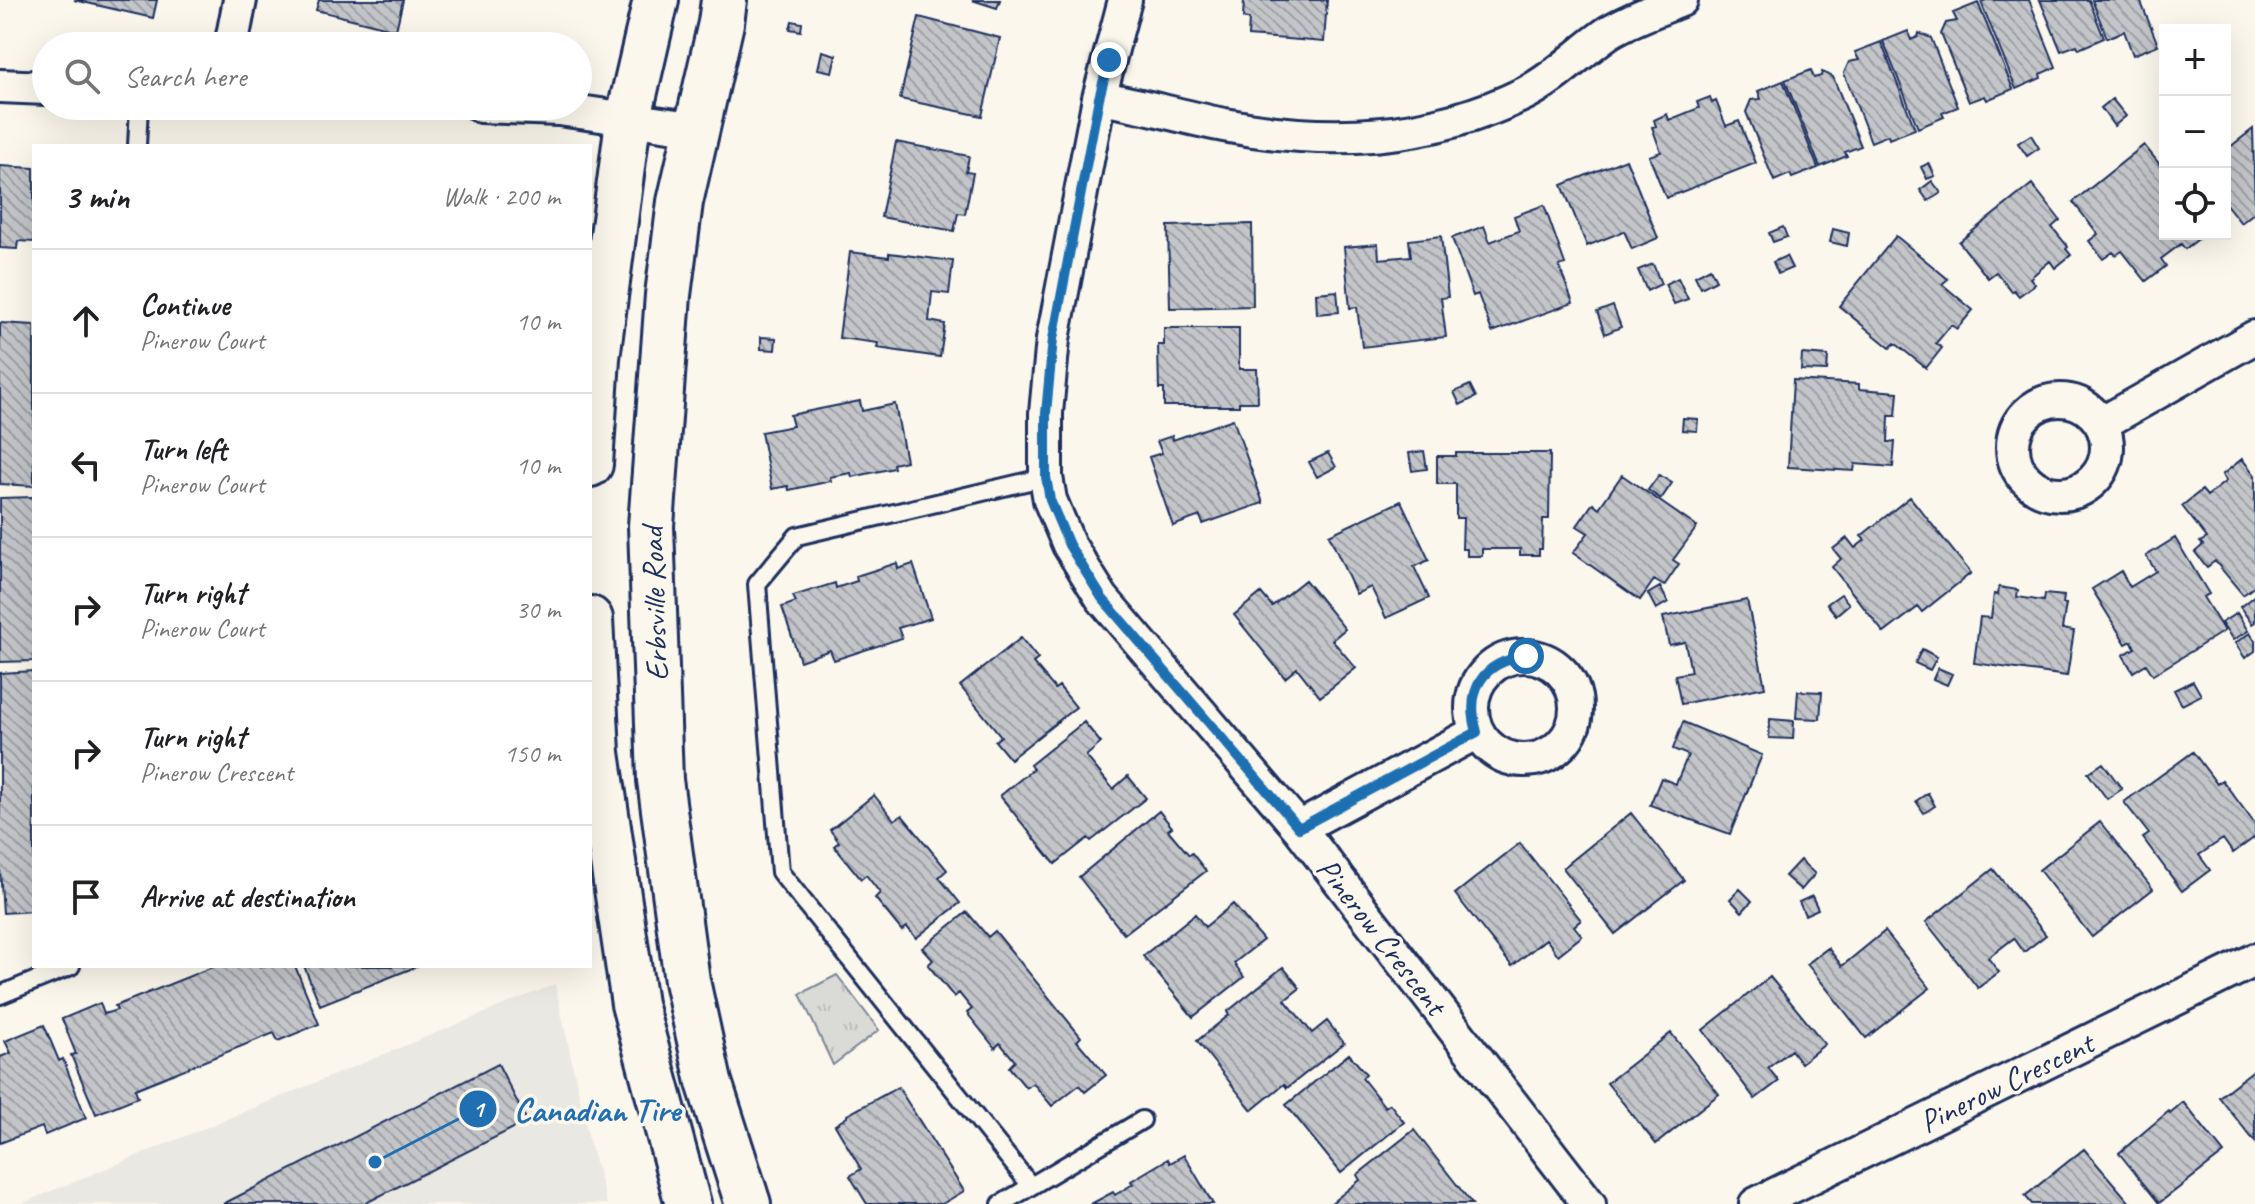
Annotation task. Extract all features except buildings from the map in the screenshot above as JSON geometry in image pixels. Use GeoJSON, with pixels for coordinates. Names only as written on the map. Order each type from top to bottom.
{"type":"FeatureCollection","features":[{"type":"Feature","properties":{"kind":"main road"},"geometry":{"type":"LineString","coordinates":[[592,434],[597,358],[628,121],[656,0]]}},
{"type":"Feature","properties":{"kind":"main road","name":"Erbsville Road"},"geometry":{"type":"LineString","coordinates":[[724,0],[680,202],[668,295],[651,526],[660,780],[687,981],[709,1082],[748,1204]]}},
{"type":"Feature","properties":{"kind":"main road","name":"Erbsville Road"},"geometry":{"type":"LineString","coordinates":[[592,657],[597,753],[634,1004],[688,1204]]}},
{"type":"Feature","properties":{"kind":"street"},"geometry":{"type":"LineString","coordinates":[[231,32],[240,0]]}},
{"type":"Feature","properties":{"kind":"street","name":"Pinerow Crescent"},"geometry":{"type":"LineString","coordinates":[[1125,0],[1099,98],[1053,339],[1046,413],[1046,477],[1050,500],[1069,545],[1102,598],[1299,828],[1589,1204]]}},
{"type":"Feature","properties":{"kind":"street"},"geometry":{"type":"LineString","coordinates":[[1099,98],[1224,125],[1330,138],[1370,136],[1449,123],[1527,92],[1608,33],[1634,18],[1681,0]]}},
{"type":"Feature","properties":{"kind":"street"},"geometry":{"type":"LineString","coordinates":[[0,86],[32,87]]}},
{"type":"Feature","properties":{"kind":"street"},"geometry":{"type":"LineString","coordinates":[[592,115],[697,129]]}},
{"type":"Feature","properties":{"kind":"street"},"geometry":{"type":"LineString","coordinates":[[2101,424],[2255,337]]}},
{"type":"Feature","properties":{"kind":"street"},"geometry":{"type":"LineString","coordinates":[[1299,828],[1477,732]]}},
{"type":"Feature","properties":{"kind":"street","name":"Pinerow Crescent"},"geometry":{"type":"LineString","coordinates":[[1756,1204],[2255,960]]}},
{"type":"Feature","properties":{"kind":"lane"},"geometry":{"type":"LineString","coordinates":[[137,144],[138,120]]}},
{"type":"Feature","properties":{"kind":"lane"},"geometry":{"type":"LineString","coordinates":[[1031,1186],[780,872],[757,584],[797,536],[1046,477]]}},
{"type":"Feature","properties":{"kind":"lane"},"geometry":{"type":"LineString","coordinates":[[0,995],[66,968]]}},
{"type":"Feature","properties":{"kind":"lane"},"geometry":{"type":"LineString","coordinates":[[1001,1204],[1142,1120]]}},
{"type":"Feature","properties":{"kind":"shaded area"},"geometry":{"type":"Polygon","coordinates":[[[555,984],[589,1140],[607,1204],[20,1204],[555,984]]]}},
{"type":"Feature","properties":{"kind":"green space"},"geometry":{"type":"Polygon","coordinates":[[[837,975],[879,1030],[833,1065],[800,994],[837,975]]]}},
{"type":"Feature","properties":{"kind":"place","name":"Canadian Tire"},"geometry":{"type":"Point","coordinates":[375,1162]}},
{"type":"Feature","properties":{"kind":"route"},"geometry":{"type":"LineString","coordinates":[[1109,60],[1053,339],[1046,413],[1046,477],[1050,500],[1069,545],[1102,598],[1299,828],[1477,732],[1472,714],[1473,696],[1485,673],[1507,659],[1526,656]]}}]}
